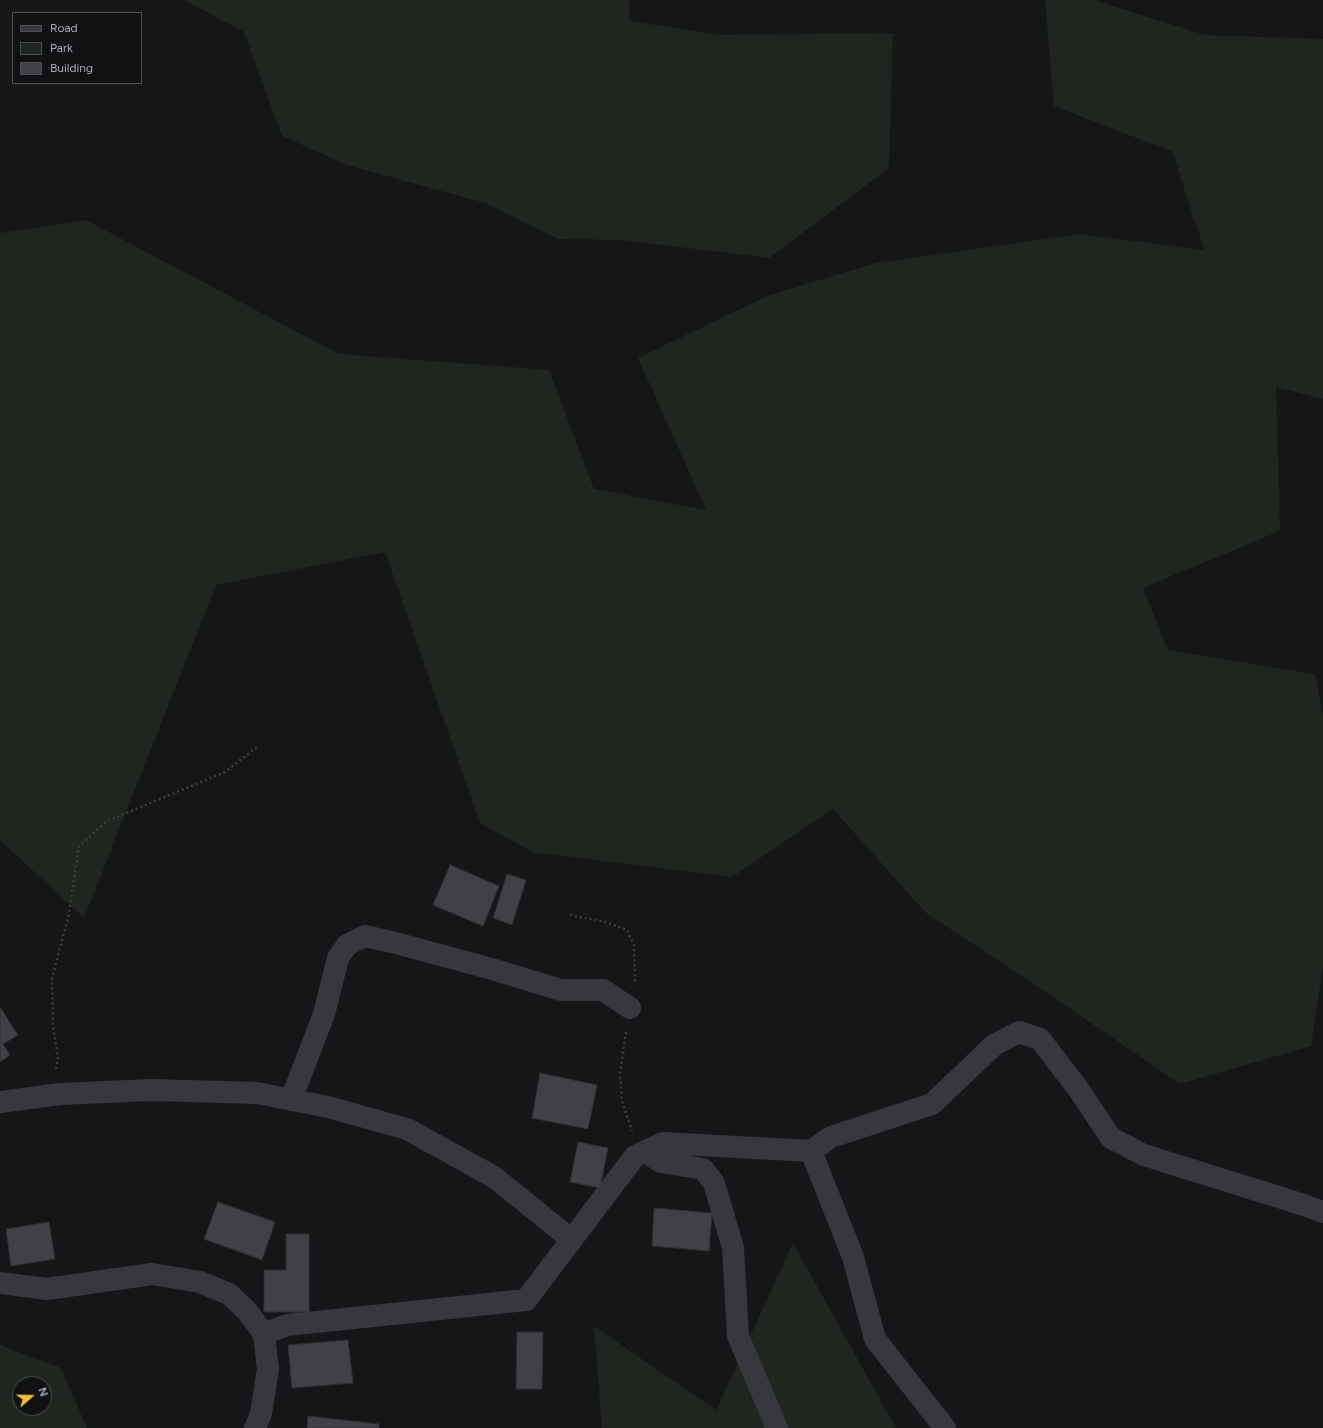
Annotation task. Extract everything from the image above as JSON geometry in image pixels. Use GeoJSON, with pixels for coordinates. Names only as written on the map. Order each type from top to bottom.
{"type":"FeatureCollection","features":[{"type":"Feature","properties":{"kind":"street"},"geometry":{"type":"LineString","coordinates":[[291,1100],[324,1014],[338,958],[347,945],[365,936],[492,968],[561,990],[603,990],[630,1008]]}},
{"type":"Feature","properties":{"kind":"street"},"geometry":{"type":"LineString","coordinates":[[264,1334],[287,1326],[526,1300],[635,1156],[663,1143],[811,1151],[831,1137],[932,1104],[994,1045],[1019,1032],[1040,1039],[1079,1090],[1111,1138],[1144,1155],[1323,1212]]}},
{"type":"Feature","properties":{"kind":"street"},"geometry":{"type":"LineString","coordinates":[[0,1102],[60,1094],[151,1090],[257,1094],[328,1107],[406,1129],[494,1177],[572,1240]]}},
{"type":"Feature","properties":{"kind":"street"},"geometry":{"type":"LineString","coordinates":[[811,1151],[853,1257],[875,1339],[945,1428]]}},
{"type":"Feature","properties":{"kind":"street"},"geometry":{"type":"LineString","coordinates":[[645,1152],[661,1162],[703,1169],[714,1183],[733,1248],[738,1336],[776,1428]]}},
{"type":"Feature","properties":{"kind":"street"},"geometry":{"type":"LineString","coordinates":[[0,1282],[47,1289],[152,1274],[200,1282],[229,1294],[247,1311],[264,1334],[268,1369],[261,1414],[255,1428]]}},
{"type":"Feature","properties":{"kind":"path"},"geometry":{"type":"LineString","coordinates":[[56,1070],[58,1057],[53,1026],[52,978],[68,918],[79,846],[107,821],[225,772],[257,746]]}},
{"type":"Feature","properties":{"kind":"green space"},"geometry":{"type":"Polygon","coordinates":[[[184,0],[629,0],[630,21],[721,35],[893,33],[889,168],[769,258],[622,240],[558,239],[485,203],[347,165],[282,136],[244,32],[184,0]]]}},
{"type":"Feature","properties":{"kind":"green space"},"geometry":{"type":"Polygon","coordinates":[[[1045,0],[1094,0],[1205,35],[1323,39],[1323,399],[1276,387],[1280,531],[1143,588],[1168,650],[1315,674],[1323,718],[1323,966],[1311,1046],[1180,1084],[1037,986],[926,913],[833,809],[732,877],[532,852],[480,823],[385,552],[216,585],[84,918],[0,840],[0,233],[86,220],[339,354],[549,370],[594,489],[706,510],[638,358],[767,296],[876,263],[1079,234],[1205,250],[1173,152],[1054,106],[1045,0]]]}},
{"type":"Feature","properties":{"kind":"green space"},"geometry":{"type":"Polygon","coordinates":[[[793,1243],[896,1428],[602,1428],[594,1326],[716,1410],[793,1243]]]}},
{"type":"Feature","properties":{"kind":"green space"},"geometry":{"type":"Polygon","coordinates":[[[0,1345],[61,1368],[87,1428],[0,1428],[0,1345]]]}},
{"type":"Feature","properties":{"kind":"building"},"geometry":{"type":"Polygon","coordinates":[[[450,865],[499,886],[483,926],[433,905],[450,865]]]}},
{"type":"Feature","properties":{"kind":"building"},"geometry":{"type":"Polygon","coordinates":[[[507,874],[526,880],[512,925],[493,918],[507,874]]]}},
{"type":"Feature","properties":{"kind":"building"},"geometry":{"type":"Polygon","coordinates":[[[0,1007],[18,1035],[3,1044],[10,1055],[0,1062],[0,1007]]]}},
{"type":"Feature","properties":{"kind":"building"},"geometry":{"type":"Polygon","coordinates":[[[540,1073],[597,1085],[588,1129],[532,1118],[540,1073]]]}},
{"type":"Feature","properties":{"kind":"building"},"geometry":{"type":"Polygon","coordinates":[[[578,1142],[608,1148],[600,1188],[570,1182],[578,1142]]]}},
{"type":"Feature","properties":{"kind":"building"},"geometry":{"type":"Polygon","coordinates":[[[218,1202],[275,1222],[262,1260],[204,1239],[218,1202]]]}},
{"type":"Feature","properties":{"kind":"building"},"geometry":{"type":"Polygon","coordinates":[[[654,1208],[712,1213],[709,1251],[652,1246],[654,1208]]]}},
{"type":"Feature","properties":{"kind":"building"},"geometry":{"type":"Polygon","coordinates":[[[49,1222],[55,1259],[11,1266],[6,1229],[49,1222]]]}},
{"type":"Feature","properties":{"kind":"building"},"geometry":{"type":"Polygon","coordinates":[[[286,1234],[309,1234],[309,1312],[264,1312],[264,1270],[286,1270],[286,1234]]]}},
{"type":"Feature","properties":{"kind":"building"},"geometry":{"type":"Polygon","coordinates":[[[517,1332],[543,1332],[542,1389],[516,1389],[517,1332]]]}},
{"type":"Feature","properties":{"kind":"building"},"geometry":{"type":"Polygon","coordinates":[[[348,1340],[353,1383],[292,1388],[288,1345],[348,1340]]]}},
{"type":"Feature","properties":{"kind":"building"},"geometry":{"type":"Polygon","coordinates":[[[308,1416],[379,1424],[379,1428],[307,1428],[308,1416]]]}}]}
